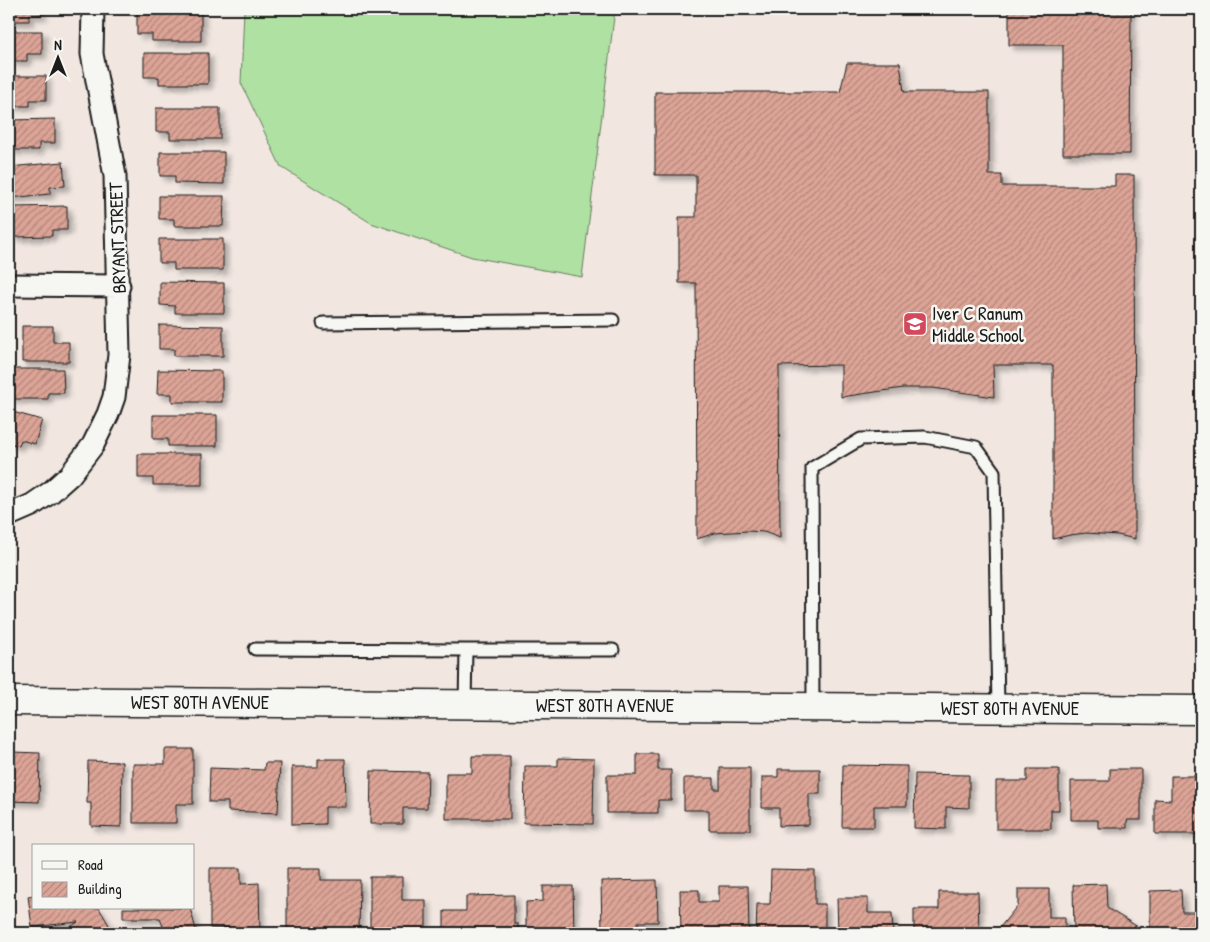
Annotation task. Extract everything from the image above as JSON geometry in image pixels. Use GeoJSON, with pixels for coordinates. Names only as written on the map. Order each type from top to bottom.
{"type":"FeatureCollection","features":[{"type":"Feature","properties":{"kind":"street","name":"BRYANT STREET"},"geometry":{"type":"LineString","coordinates":[[9,515],[32,506],[70,475],[93,445],[114,397],[119,355],[119,286],[115,176],[92,54],[93,9]]}},
{"type":"Feature","properties":{"kind":"street"},"geometry":{"type":"LineString","coordinates":[[9,285],[119,286]]}},
{"type":"Feature","properties":{"kind":"street","name":"WEST 80TH AVENUE"},"geometry":{"type":"LineString","coordinates":[[9,701],[1201,710]]}},
{"type":"Feature","properties":{"kind":"lane"},"geometry":{"type":"LineString","coordinates":[[323,323],[613,320]]}},
{"type":"Feature","properties":{"kind":"lane"},"geometry":{"type":"LineString","coordinates":[[813,707],[812,468],[861,439],[925,437],[976,447],[994,472],[998,708]]}},
{"type":"Feature","properties":{"kind":"lane"},"geometry":{"type":"LineString","coordinates":[[255,648],[614,650]]}},
{"type":"Feature","properties":{"kind":"lane"},"geometry":{"type":"LineString","coordinates":[[465,704],[466,650]]}},
{"type":"Feature","properties":{"kind":"green space"},"geometry":{"type":"Polygon","coordinates":[[[244,9],[615,9],[582,277],[472,257],[371,223],[281,167],[241,83],[244,9]]]}},
{"type":"Feature","properties":{"kind":"building"},"geometry":{"type":"Polygon","coordinates":[[[9,9],[42,9],[42,15],[29,15],[29,21],[9,21],[9,9]]]}},
{"type":"Feature","properties":{"kind":"building"},"geometry":{"type":"Polygon","coordinates":[[[1009,9],[1131,9],[1130,154],[1063,154],[1063,45],[1009,45],[1009,9]]]}},
{"type":"Feature","properties":{"kind":"building"},"geometry":{"type":"Polygon","coordinates":[[[137,11],[201,11],[201,41],[152,41],[152,34],[137,34],[137,11]]]}},
{"type":"Feature","properties":{"kind":"building"},"geometry":{"type":"Polygon","coordinates":[[[9,31],[42,31],[42,54],[27,54],[27,61],[9,61],[9,31]]]}},
{"type":"Feature","properties":{"kind":"building"},"geometry":{"type":"Polygon","coordinates":[[[144,53],[208,53],[208,84],[159,84],[159,77],[144,77],[144,53]]]}},
{"type":"Feature","properties":{"kind":"building","name":"Iver C Ranum Middle School"},"geometry":{"type":"Polygon","coordinates":[[[847,63],[900,63],[904,92],[989,92],[989,175],[1002,175],[1002,186],[1115,186],[1115,175],[1134,175],[1135,539],[1118,535],[1086,533],[1053,539],[1053,365],[993,365],[994,397],[933,388],[903,388],[841,397],[841,365],[779,366],[780,538],[764,532],[748,531],[715,533],[697,539],[696,283],[679,283],[679,217],[696,217],[696,175],[655,175],[655,92],[840,92],[847,63]]]}},
{"type":"Feature","properties":{"kind":"building"},"geometry":{"type":"Polygon","coordinates":[[[9,76],[46,76],[46,100],[30,100],[30,106],[9,106],[9,76]]]}},
{"type":"Feature","properties":{"kind":"building"},"geometry":{"type":"Polygon","coordinates":[[[156,108],[220,108],[220,139],[170,139],[170,132],[156,132],[156,108]]]}},
{"type":"Feature","properties":{"kind":"building"},"geometry":{"type":"Polygon","coordinates":[[[55,119],[55,143],[39,143],[39,150],[9,150],[9,120],[55,119]]]}},
{"type":"Feature","properties":{"kind":"building"},"geometry":{"type":"Polygon","coordinates":[[[160,152],[224,152],[224,184],[175,183],[175,176],[160,176],[160,152]]]}},
{"type":"Feature","properties":{"kind":"building"},"geometry":{"type":"Polygon","coordinates":[[[63,162],[65,186],[50,187],[50,194],[9,198],[9,167],[63,162]]]}},
{"type":"Feature","properties":{"kind":"building"},"geometry":{"type":"Polygon","coordinates":[[[159,196],[224,196],[223,226],[174,226],[174,219],[159,219],[159,196]]]}},
{"type":"Feature","properties":{"kind":"building"},"geometry":{"type":"Polygon","coordinates":[[[67,206],[67,230],[52,230],[52,236],[13,237],[13,207],[67,206]]]}},
{"type":"Feature","properties":{"kind":"building"},"geometry":{"type":"Polygon","coordinates":[[[159,239],[223,239],[223,270],[174,270],[174,263],[159,263],[159,239]]]}},
{"type":"Feature","properties":{"kind":"building"},"geometry":{"type":"Polygon","coordinates":[[[160,282],[224,283],[224,313],[175,313],[175,306],[160,305],[160,282]]]}},
{"type":"Feature","properties":{"kind":"building"},"geometry":{"type":"Polygon","coordinates":[[[159,325],[223,326],[223,356],[174,356],[174,349],[159,349],[159,325]]]}},
{"type":"Feature","properties":{"kind":"building"},"geometry":{"type":"Polygon","coordinates":[[[22,326],[53,326],[53,342],[69,342],[69,362],[22,362],[22,326]]]}},
{"type":"Feature","properties":{"kind":"building"},"geometry":{"type":"Polygon","coordinates":[[[11,369],[63,369],[64,393],[48,393],[48,399],[11,399],[11,369]]]}},
{"type":"Feature","properties":{"kind":"building"},"geometry":{"type":"Polygon","coordinates":[[[158,370],[222,371],[222,402],[172,402],[172,394],[157,394],[158,370]]]}},
{"type":"Feature","properties":{"kind":"building"},"geometry":{"type":"Polygon","coordinates":[[[9,411],[42,420],[35,444],[21,440],[19,446],[9,443],[9,411]]]}},
{"type":"Feature","properties":{"kind":"building"},"geometry":{"type":"Polygon","coordinates":[[[153,415],[217,415],[217,446],[168,446],[168,439],[153,439],[153,415]]]}},
{"type":"Feature","properties":{"kind":"building"},"geometry":{"type":"Polygon","coordinates":[[[138,454],[202,454],[202,485],[153,485],[153,478],[138,478],[138,454]]]}},
{"type":"Feature","properties":{"kind":"building"},"geometry":{"type":"Polygon","coordinates":[[[165,749],[193,749],[193,804],[176,804],[176,823],[133,823],[133,764],[165,764],[165,749]]]}},
{"type":"Feature","properties":{"kind":"building"},"geometry":{"type":"Polygon","coordinates":[[[13,752],[40,753],[39,802],[9,801],[9,762],[13,762],[13,752]]]}},
{"type":"Feature","properties":{"kind":"building"},"geometry":{"type":"Polygon","coordinates":[[[637,754],[658,754],[658,770],[671,770],[671,800],[658,800],[658,813],[607,813],[607,775],[637,775],[637,754]]]}},
{"type":"Feature","properties":{"kind":"building"},"geometry":{"type":"Polygon","coordinates":[[[472,756],[510,756],[510,819],[446,819],[446,773],[472,773],[472,756]]]}},
{"type":"Feature","properties":{"kind":"building"},"geometry":{"type":"Polygon","coordinates":[[[558,758],[594,759],[593,824],[524,823],[525,766],[558,766],[558,758]]]}},
{"type":"Feature","properties":{"kind":"building"},"geometry":{"type":"Polygon","coordinates":[[[318,759],[345,759],[346,807],[325,807],[325,824],[292,825],[292,767],[318,767],[318,759]]]}},
{"type":"Feature","properties":{"kind":"building"},"geometry":{"type":"Polygon","coordinates":[[[88,761],[122,762],[121,827],[91,826],[91,803],[87,803],[88,761]]]}},
{"type":"Feature","properties":{"kind":"building"},"geometry":{"type":"Polygon","coordinates":[[[265,763],[280,763],[278,813],[228,811],[228,802],[209,802],[210,768],[264,770],[265,763]]]}},
{"type":"Feature","properties":{"kind":"building"},"geometry":{"type":"Polygon","coordinates":[[[843,765],[907,766],[907,806],[874,806],[874,827],[842,827],[843,765]]]}},
{"type":"Feature","properties":{"kind":"building"},"geometry":{"type":"Polygon","coordinates":[[[720,768],[750,768],[750,830],[709,830],[709,810],[684,810],[684,778],[714,778],[714,789],[720,789],[720,768]]]}},
{"type":"Feature","properties":{"kind":"building"},"geometry":{"type":"Polygon","coordinates":[[[778,769],[820,769],[820,794],[809,794],[809,825],[779,826],[779,808],[762,808],[762,777],[778,777],[778,769]]]}},
{"type":"Feature","properties":{"kind":"building"},"geometry":{"type":"Polygon","coordinates":[[[1027,769],[1059,769],[1059,810],[1051,810],[1051,829],[996,829],[996,781],[1027,781],[1027,769]]]}},
{"type":"Feature","properties":{"kind":"building"},"geometry":{"type":"Polygon","coordinates":[[[1110,769],[1141,769],[1141,820],[1127,820],[1127,828],[1098,828],[1098,820],[1071,820],[1071,781],[1110,781],[1110,769]]]}},
{"type":"Feature","properties":{"kind":"building"},"geometry":{"type":"Polygon","coordinates":[[[371,771],[428,772],[427,808],[403,808],[403,824],[370,824],[371,771]]]}},
{"type":"Feature","properties":{"kind":"building"},"geometry":{"type":"Polygon","coordinates":[[[915,774],[969,775],[969,808],[946,807],[946,829],[914,828],[915,774]]]}},
{"type":"Feature","properties":{"kind":"building"},"geometry":{"type":"Polygon","coordinates":[[[1171,776],[1201,776],[1201,834],[1155,834],[1155,799],[1171,800],[1171,776]]]}},
{"type":"Feature","properties":{"kind":"building"},"geometry":{"type":"Polygon","coordinates":[[[210,868],[241,868],[241,884],[259,883],[260,933],[236,933],[236,928],[210,928],[210,868]]]}},
{"type":"Feature","properties":{"kind":"building"},"geometry":{"type":"Polygon","coordinates":[[[287,868],[321,868],[321,880],[360,880],[359,933],[287,933],[287,868]]]}},
{"type":"Feature","properties":{"kind":"building"},"geometry":{"type":"Polygon","coordinates":[[[771,870],[815,871],[815,904],[825,904],[825,933],[756,933],[757,904],[770,904],[771,870]]]}},
{"type":"Feature","properties":{"kind":"building"},"geometry":{"type":"Polygon","coordinates":[[[370,877],[402,877],[402,900],[426,900],[426,933],[396,933],[396,930],[370,930],[370,877]]]}},
{"type":"Feature","properties":{"kind":"building"},"geometry":{"type":"Polygon","coordinates":[[[657,880],[658,922],[638,922],[638,933],[602,933],[601,881],[657,880]]]}},
{"type":"Feature","properties":{"kind":"building"},"geometry":{"type":"Polygon","coordinates":[[[1106,884],[1107,908],[1138,927],[1134,933],[1074,933],[1073,885],[1106,884]]]}},
{"type":"Feature","properties":{"kind":"building"},"geometry":{"type":"Polygon","coordinates":[[[543,886],[573,886],[574,933],[526,933],[526,902],[543,901],[543,886]]]}},
{"type":"Feature","properties":{"kind":"building"},"geometry":{"type":"Polygon","coordinates":[[[719,886],[748,886],[749,933],[681,933],[680,890],[699,890],[699,902],[719,902],[719,886]]]}},
{"type":"Feature","properties":{"kind":"building"},"geometry":{"type":"Polygon","coordinates":[[[1018,889],[1049,889],[1049,917],[1065,917],[1065,933],[996,932],[1018,905],[1018,889]]]}},
{"type":"Feature","properties":{"kind":"building"},"geometry":{"type":"Polygon","coordinates":[[[1181,890],[1182,912],[1201,912],[1201,933],[1150,933],[1150,891],[1181,890]]]}},
{"type":"Feature","properties":{"kind":"building"},"geometry":{"type":"Polygon","coordinates":[[[939,892],[978,892],[979,933],[914,933],[914,909],[939,909],[939,892]]]}},
{"type":"Feature","properties":{"kind":"building"},"geometry":{"type":"Polygon","coordinates":[[[32,895],[32,910],[100,910],[109,925],[97,933],[73,933],[69,928],[78,922],[32,927],[28,896],[32,895]]]}},
{"type":"Feature","properties":{"kind":"building"},"geometry":{"type":"Polygon","coordinates":[[[514,895],[514,924],[518,924],[518,933],[444,933],[444,911],[466,911],[466,896],[514,895]]]}},
{"type":"Feature","properties":{"kind":"building"},"geometry":{"type":"Polygon","coordinates":[[[837,898],[868,898],[868,913],[892,913],[893,933],[838,933],[837,898]]]}},
{"type":"Feature","properties":{"kind":"building"},"geometry":{"type":"Polygon","coordinates":[[[123,910],[191,910],[197,933],[165,933],[160,918],[123,918],[123,910]]]}},
{"type":"Feature","properties":{"kind":"place","name":"Iver C Ranum Middle School"},"geometry":{"type":"Point","coordinates":[915,324]}}]}
